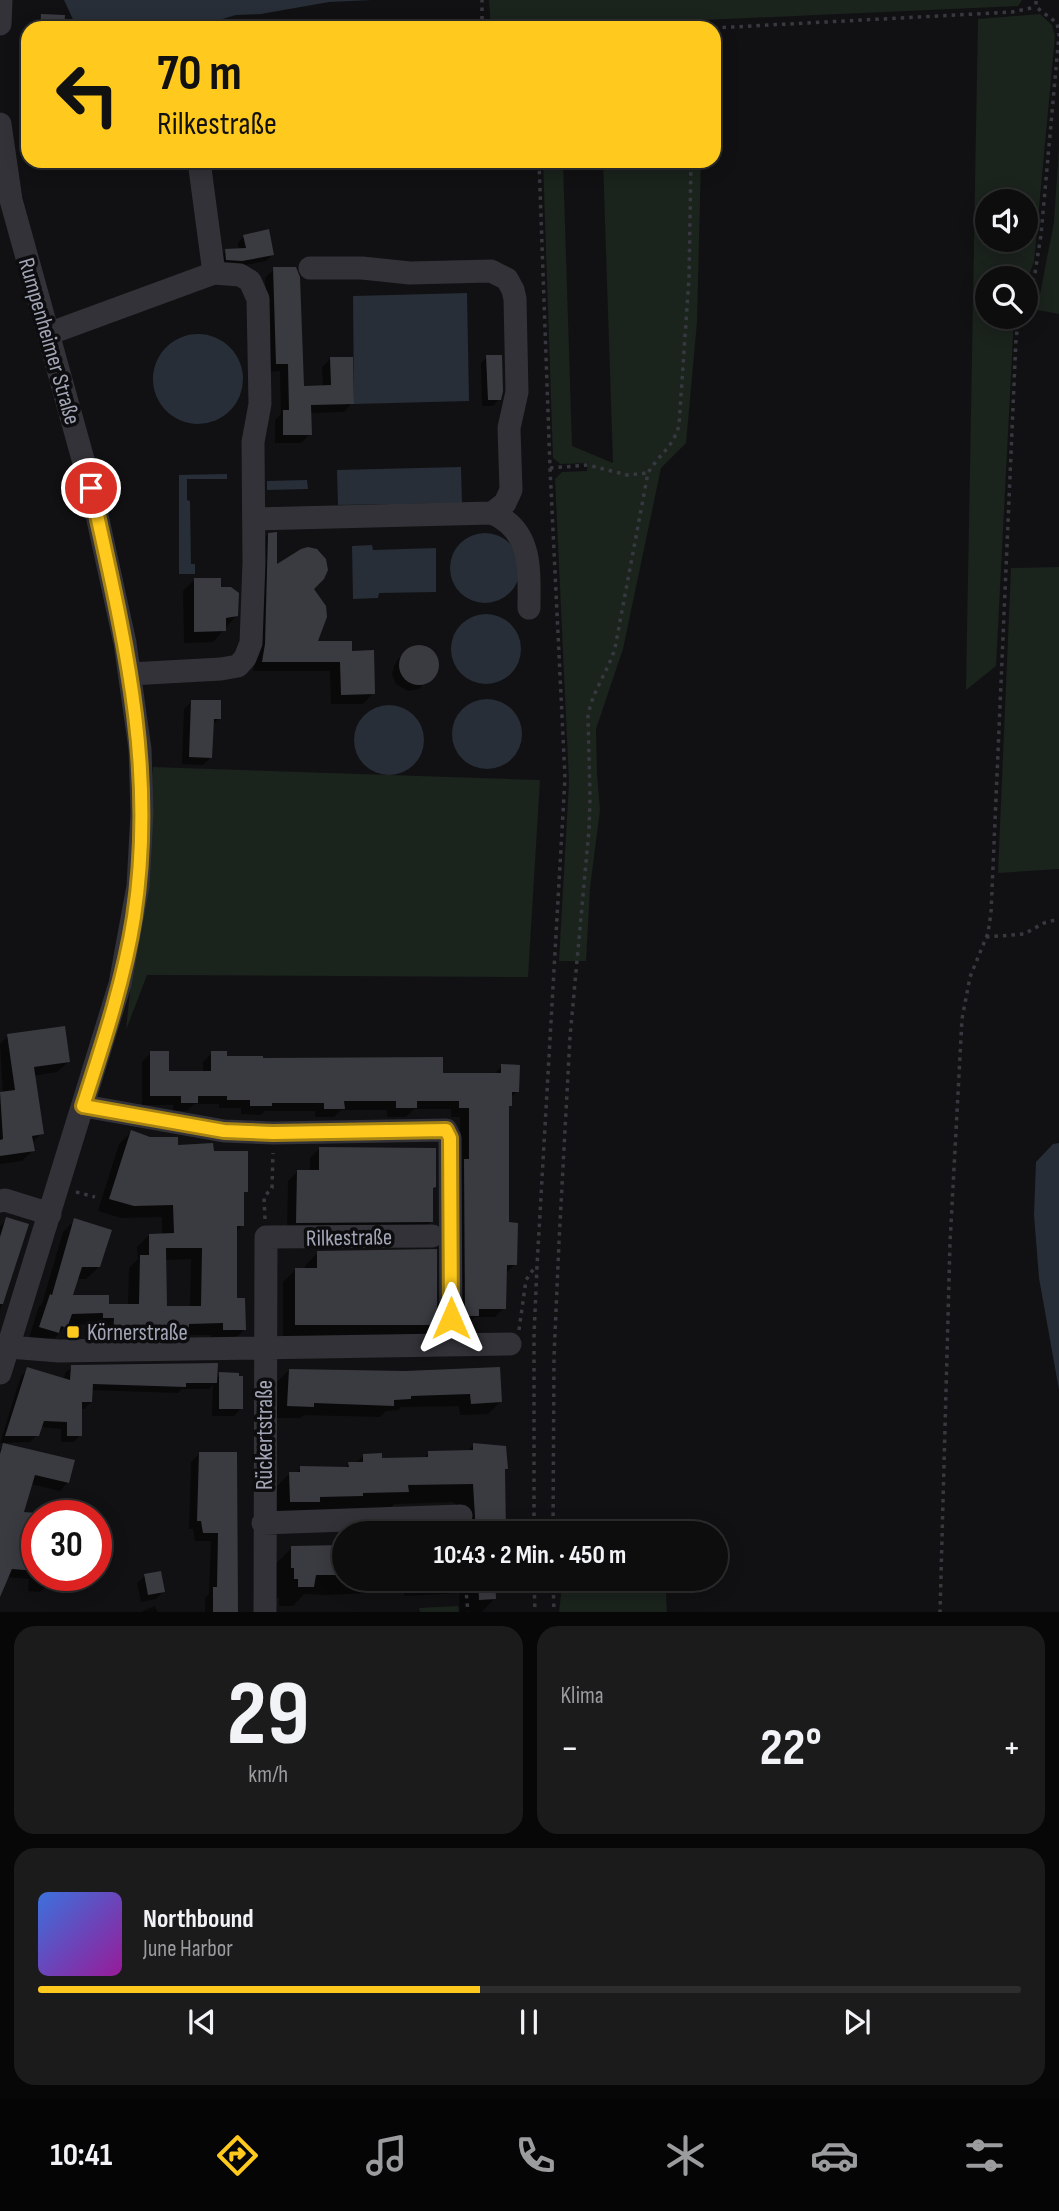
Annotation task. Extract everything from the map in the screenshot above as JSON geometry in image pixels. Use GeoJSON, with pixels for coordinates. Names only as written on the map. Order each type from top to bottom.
{"type":"FeatureCollection","features":[{"type":"Feature","properties":{"kind":"street"},"geometry":{"type":"LineString","coordinates":[[0,24],[1,0]]}},
{"type":"Feature","properties":{"kind":"street","name":"Rumpenheimer Straße"},"geometry":{"type":"LineString","coordinates":[[0,124],[11,200],[91,488],[125,643],[140,749],[141,824],[138,886],[120,984],[0,1373]]}},
{"type":"Feature","properties":{"kind":"street"},"geometry":{"type":"LineString","coordinates":[[200,168],[214,273]]}},
{"type":"Feature","properties":{"kind":"street"},"geometry":{"type":"LineString","coordinates":[[310,268],[362,268],[410,273],[491,271],[511,284],[515,299],[517,392],[509,428],[510,490],[505,503],[492,513]]}},
{"type":"Feature","properties":{"kind":"street"},"geometry":{"type":"LineString","coordinates":[[48,334],[214,273],[240,275],[250,281],[258,299],[260,404],[253,442],[251,643],[245,658],[238,666],[130,674]]}},
{"type":"Feature","properties":{"kind":"street"},"geometry":{"type":"LineString","coordinates":[[254,519],[492,513],[506,519],[522,539],[529,573],[529,608]]}},
{"type":"Feature","properties":{"kind":"street"},"geometry":{"type":"LineString","coordinates":[[83,1106],[224,1131],[273,1133],[441,1129],[449,1133],[451,1345]]}},
{"type":"Feature","properties":{"kind":"street"},"geometry":{"type":"LineString","coordinates":[[0,1201],[5,1200],[50,1214]]}},
{"type":"Feature","properties":{"kind":"street","name":"Rilkestraße"},"geometry":{"type":"LineString","coordinates":[[266,1237],[432,1236]]}},
{"type":"Feature","properties":{"kind":"street"},"geometry":{"type":"LineString","coordinates":[[265,1348],[266,1237]]}},
{"type":"Feature","properties":{"kind":"street"},"geometry":{"type":"LineString","coordinates":[[9,1347],[59,1351],[510,1344]]}},
{"type":"Feature","properties":{"kind":"street","name":"Rückertstraße"},"geometry":{"type":"LineString","coordinates":[[265,1348],[265,1612]]}},
{"type":"Feature","properties":{"kind":"street","name":"Rückertstraße"},"geometry":{"type":"LineString","coordinates":[[264,1523],[461,1516]]}},
{"type":"Feature","properties":{"kind":"path"},"geometry":{"type":"LineString","coordinates":[[482,0],[482,21]]}},
{"type":"Feature","properties":{"kind":"path"},"geometry":{"type":"LineString","coordinates":[[1036,0],[1036,7]]}},
{"type":"Feature","properties":{"kind":"path"},"geometry":{"type":"LineString","coordinates":[[721,28],[998,13],[1036,7],[1056,23],[1059,35],[1036,266]]}},
{"type":"Feature","properties":{"kind":"path"},"geometry":{"type":"LineString","coordinates":[[534,1521],[537,1266],[564,801],[539,168]]}},
{"type":"Feature","properties":{"kind":"path"},"geometry":{"type":"LineString","coordinates":[[552,1521],[554,1344],[570,1037],[589,830],[589,706],[615,648],[648,473],[657,458],[669,449],[679,425],[689,278],[691,168]]}},
{"type":"Feature","properties":{"kind":"path"},"geometry":{"type":"LineString","coordinates":[[940,1612],[950,1243],[961,1019],[970,977],[986,937],[991,913],[1017,329]]}},
{"type":"Feature","properties":{"kind":"path"},"geometry":{"type":"LineString","coordinates":[[550,468],[588,466],[627,475],[648,473]]}},
{"type":"Feature","properties":{"kind":"path"},"geometry":{"type":"LineString","coordinates":[[986,937],[1024,934],[1044,923],[1059,919]]}},
{"type":"Feature","properties":{"kind":"path"},"geometry":{"type":"LineString","coordinates":[[266,1237],[264,1197],[272,1188],[273,1133]]}},
{"type":"Feature","properties":{"kind":"path"},"geometry":{"type":"LineString","coordinates":[[510,1344],[520,1328],[526,1280],[537,1266]]}},
{"type":"Feature","properties":{"kind":"path"},"geometry":{"type":"LineString","coordinates":[[466,1591],[468,1612]]}},
{"type":"Feature","properties":{"kind":"path"},"geometry":{"type":"LineString","coordinates":[[534,1591],[535,1612]]}},
{"type":"Feature","properties":{"kind":"path"},"geometry":{"type":"LineString","coordinates":[[553,1591],[554,1612]]}},
{"type":"Feature","properties":{"kind":"shaded area"},"geometry":{"type":"Polygon","coordinates":[[[64,0],[372,0],[329,2],[261,14],[236,15],[213,21],[74,21],[64,0]]]}},
{"type":"Feature","properties":{"kind":"shaded area"},"geometry":{"type":"Polygon","coordinates":[[[489,0],[1022,0],[1018,6],[682,21],[490,21],[489,0]]]}},
{"type":"Feature","properties":{"kind":"shaded area"},"geometry":{"type":"Polygon","coordinates":[[[1040,14],[1052,25],[1055,36],[1038,219],[1038,189],[975,189],[975,252],[1035,252],[1032,266],[975,266],[975,329],[1013,329],[996,666],[966,690],[978,19],[1040,14]]]}},
{"type":"Feature","properties":{"kind":"shaded area"},"geometry":{"type":"Polygon","coordinates":[[[1059,147],[1059,314],[1038,310],[1054,222],[1059,147]]]}},
{"type":"Feature","properties":{"kind":"shaded area"},"geometry":{"type":"Polygon","coordinates":[[[543,168],[563,168],[572,446],[613,463],[603,168],[701,168],[697,322],[686,443],[661,468],[623,649],[596,729],[600,810],[590,888],[586,961],[559,961],[569,782],[555,479],[562,472],[587,471],[588,463],[560,464],[553,458],[543,168]]]}},
{"type":"Feature","properties":{"kind":"shaded area"},"geometry":{"type":"Polygon","coordinates":[[[467,293],[469,401],[354,404],[353,296],[467,293]]]}},
{"type":"Feature","properties":{"kind":"shaded area"},"geometry":{"type":"Polygon","coordinates":[[[198,334],[215,338],[230,347],[239,362],[243,379],[239,396],[230,411],[215,420],[198,424],[181,420],[166,411],[157,396],[153,379],[157,362],[166,347],[181,338],[198,334]]]}},
{"type":"Feature","properties":{"kind":"shaded area"},"geometry":{"type":"Polygon","coordinates":[[[461,467],[462,503],[338,505],[337,470],[461,467]]]}},
{"type":"Feature","properties":{"kind":"shaded area"},"geometry":{"type":"Polygon","coordinates":[[[227,474],[227,479],[187,479],[191,564],[195,564],[195,574],[179,574],[179,475],[227,474]]]}},
{"type":"Feature","properties":{"kind":"shaded area"},"geometry":{"type":"Polygon","coordinates":[[[307,480],[308,489],[267,490],[267,481],[307,480]]]}},
{"type":"Feature","properties":{"kind":"shaded area"},"geometry":{"type":"Polygon","coordinates":[[[485,533],[510,543],[520,568],[510,593],[485,603],[460,593],[450,568],[460,543],[485,533]]]}},
{"type":"Feature","properties":{"kind":"shaded area"},"geometry":{"type":"Polygon","coordinates":[[[372,545],[373,550],[436,548],[436,592],[379,593],[378,598],[353,599],[352,546],[372,545]]]}},
{"type":"Feature","properties":{"kind":"shaded area"},"geometry":{"type":"Polygon","coordinates":[[[1059,567],[1059,869],[998,873],[1011,568],[1059,567]]]}},
{"type":"Feature","properties":{"kind":"shaded area"},"geometry":{"type":"Polygon","coordinates":[[[486,614],[511,624],[521,649],[511,674],[486,684],[461,674],[451,649],[461,624],[486,614]]]}},
{"type":"Feature","properties":{"kind":"shaded area"},"geometry":{"type":"Polygon","coordinates":[[[487,699],[512,709],[522,734],[512,759],[487,769],[462,759],[452,734],[462,709],[487,699]]]}},
{"type":"Feature","properties":{"kind":"shaded area"},"geometry":{"type":"Polygon","coordinates":[[[389,705],[414,715],[424,740],[414,765],[389,775],[364,765],[354,740],[364,715],[389,705]]]}},
{"type":"Feature","properties":{"kind":"shaded area"},"geometry":{"type":"Polygon","coordinates":[[[153,767],[540,780],[528,977],[147,975],[126,1030],[153,767]]]}},
{"type":"Feature","properties":{"kind":"shaded area"},"geometry":{"type":"Polygon","coordinates":[[[1059,1143],[1059,1390],[1039,1278],[1034,1215],[1036,1162],[1053,1144],[1059,1143]]]}},
{"type":"Feature","properties":{"kind":"shaded area"},"geometry":{"type":"Polygon","coordinates":[[[561,1591],[666,1591],[667,1612],[559,1612],[561,1591]]]}},
{"type":"Feature","properties":{"kind":"shaded area"},"geometry":{"type":"Polygon","coordinates":[[[458,1606],[459,1612],[420,1612],[419,1608],[458,1606]]]}},
{"type":"Feature","properties":{"kind":"building"},"geometry":{"type":"Polygon","coordinates":[[[41,14],[65,15],[65,21],[40,21],[41,14]]]}},
{"type":"Feature","properties":{"kind":"building"},"geometry":{"type":"Polygon","coordinates":[[[269,229],[274,255],[242,261],[226,260],[225,249],[246,248],[243,235],[269,229]]]}},
{"type":"Feature","properties":{"kind":"building"},"geometry":{"type":"Polygon","coordinates":[[[273,267],[296,267],[300,277],[304,386],[331,385],[330,357],[353,357],[354,404],[311,405],[312,435],[283,435],[283,410],[289,410],[288,364],[276,364],[273,267]]]}},
{"type":"Feature","properties":{"kind":"building"},"geometry":{"type":"Polygon","coordinates":[[[486,355],[502,355],[501,400],[488,400],[486,355]]]}},
{"type":"Feature","properties":{"kind":"building"},"geometry":{"type":"Polygon","coordinates":[[[277,532],[277,564],[308,547],[317,549],[326,559],[328,570],[324,579],[314,589],[326,606],[327,617],[318,641],[352,641],[352,651],[374,650],[375,694],[341,695],[340,662],[262,662],[265,644],[268,533],[277,532]]]}},
{"type":"Feature","properties":{"kind":"building"},"geometry":{"type":"Polygon","coordinates":[[[194,578],[221,578],[221,587],[231,587],[239,593],[238,616],[226,618],[226,631],[194,632],[194,578]]]}},
{"type":"Feature","properties":{"kind":"building"},"geometry":{"type":"Polygon","coordinates":[[[419,645],[433,651],[439,665],[433,679],[419,685],[405,679],[399,665],[405,651],[419,645]]]}},
{"type":"Feature","properties":{"kind":"building"},"geometry":{"type":"Polygon","coordinates":[[[191,700],[221,700],[221,719],[214,719],[212,758],[189,757],[191,700]]]}},
{"type":"Feature","properties":{"kind":"building"},"geometry":{"type":"Polygon","coordinates":[[[65,1026],[70,1062],[34,1067],[44,1134],[32,1136],[35,1151],[0,1156],[0,1140],[3,1139],[0,1092],[15,1090],[7,1034],[65,1026]]]}},
{"type":"Feature","properties":{"kind":"building"},"geometry":{"type":"Polygon","coordinates":[[[150,1051],[169,1051],[169,1071],[211,1071],[211,1051],[227,1051],[227,1056],[263,1058],[443,1057],[443,1073],[501,1073],[501,1064],[520,1065],[519,1092],[512,1092],[512,1106],[509,1106],[509,1222],[518,1223],[517,1265],[507,1265],[506,1309],[479,1309],[479,1316],[465,1316],[464,1159],[469,1159],[469,1108],[459,1108],[459,1101],[417,1101],[417,1108],[396,1108],[396,1101],[344,1101],[345,1109],[324,1109],[324,1103],[272,1103],[272,1106],[250,1106],[250,1100],[227,1100],[227,1096],[198,1096],[198,1103],[181,1103],[181,1096],[150,1096],[150,1051]]]}},
{"type":"Feature","properties":{"kind":"building"},"geometry":{"type":"Polygon","coordinates":[[[131,1130],[150,1137],[178,1137],[178,1145],[213,1143],[214,1151],[248,1151],[248,1192],[244,1192],[244,1226],[237,1226],[237,1298],[245,1298],[246,1330],[223,1330],[223,1323],[189,1324],[189,1335],[113,1336],[114,1318],[103,1318],[103,1313],[72,1314],[67,1328],[61,1326],[59,1333],[39,1327],[50,1294],[52,1295],[74,1218],[112,1230],[100,1267],[82,1267],[73,1295],[109,1295],[109,1304],[139,1304],[140,1255],[149,1255],[149,1234],[174,1233],[173,1205],[134,1206],[109,1199],[131,1130]],[[166,1248],[167,1306],[201,1306],[202,1248],[166,1248]]]}},
{"type":"Feature","properties":{"kind":"building"},"geometry":{"type":"Polygon","coordinates":[[[319,1147],[436,1148],[433,1222],[296,1223],[297,1170],[319,1170],[319,1147]]]}},
{"type":"Feature","properties":{"kind":"building"},"geometry":{"type":"Polygon","coordinates":[[[6,1217],[29,1224],[3,1304],[0,1304],[0,1237],[6,1217]]]}},
{"type":"Feature","properties":{"kind":"building"},"geometry":{"type":"Polygon","coordinates":[[[437,1249],[437,1325],[295,1325],[295,1268],[317,1268],[317,1251],[437,1249]]]}},
{"type":"Feature","properties":{"kind":"building"},"geometry":{"type":"Polygon","coordinates":[[[218,1363],[217,1383],[186,1383],[186,1387],[93,1384],[92,1402],[82,1402],[82,1436],[67,1436],[67,1422],[44,1421],[39,1436],[5,1436],[27,1367],[70,1380],[71,1365],[218,1363]]]}},
{"type":"Feature","properties":{"kind":"building"},"geometry":{"type":"Polygon","coordinates":[[[500,1367],[502,1402],[471,1404],[470,1394],[411,1396],[411,1399],[394,1400],[394,1406],[314,1403],[314,1407],[287,1406],[289,1369],[405,1371],[500,1367]]]}},
{"type":"Feature","properties":{"kind":"building"},"geometry":{"type":"Polygon","coordinates":[[[219,1372],[239,1373],[239,1376],[243,1376],[243,1409],[219,1409],[219,1372]]]}},
{"type":"Feature","properties":{"kind":"building"},"geometry":{"type":"Polygon","coordinates":[[[3,1443],[75,1460],[69,1483],[35,1475],[28,1500],[21,1500],[21,1570],[12,1569],[0,1597],[0,1454],[3,1443]]]}},
{"type":"Feature","properties":{"kind":"building"},"geometry":{"type":"Polygon","coordinates":[[[473,1443],[506,1446],[506,1521],[475,1521],[473,1484],[408,1485],[409,1492],[363,1493],[363,1496],[320,1497],[320,1502],[290,1502],[289,1472],[300,1472],[300,1466],[349,1467],[348,1462],[363,1462],[363,1454],[382,1453],[382,1458],[428,1457],[428,1451],[473,1450],[473,1443]]]}},
{"type":"Feature","properties":{"kind":"building"},"geometry":{"type":"Polygon","coordinates":[[[199,1452],[237,1452],[238,1612],[213,1612],[213,1587],[217,1587],[218,1533],[203,1533],[201,1521],[197,1521],[199,1452]]]}},
{"type":"Feature","properties":{"kind":"building"},"geometry":{"type":"Polygon","coordinates":[[[332,1545],[332,1575],[316,1575],[314,1587],[298,1587],[298,1579],[294,1579],[294,1568],[291,1568],[291,1546],[332,1545]]]}},
{"type":"Feature","properties":{"kind":"building"},"geometry":{"type":"Polygon","coordinates":[[[161,1571],[165,1592],[148,1595],[144,1574],[161,1571]]]}},
{"type":"Feature","properties":{"kind":"building"},"geometry":{"type":"Polygon","coordinates":[[[479,1591],[496,1591],[496,1599],[479,1600],[479,1591]]]}},
{"type":"Feature","properties":{"kind":"place","name":"Körnerstraße"},"geometry":{"type":"Point","coordinates":[73,1332]}},
{"type":"Feature","properties":{"kind":"route"},"geometry":{"type":"LineString","coordinates":[[91,488],[125,643],[140,749],[142,813],[138,886],[131,933],[120,984],[83,1106],[224,1131],[273,1133],[446,1130],[450,1138],[451,1318]]}}]}
